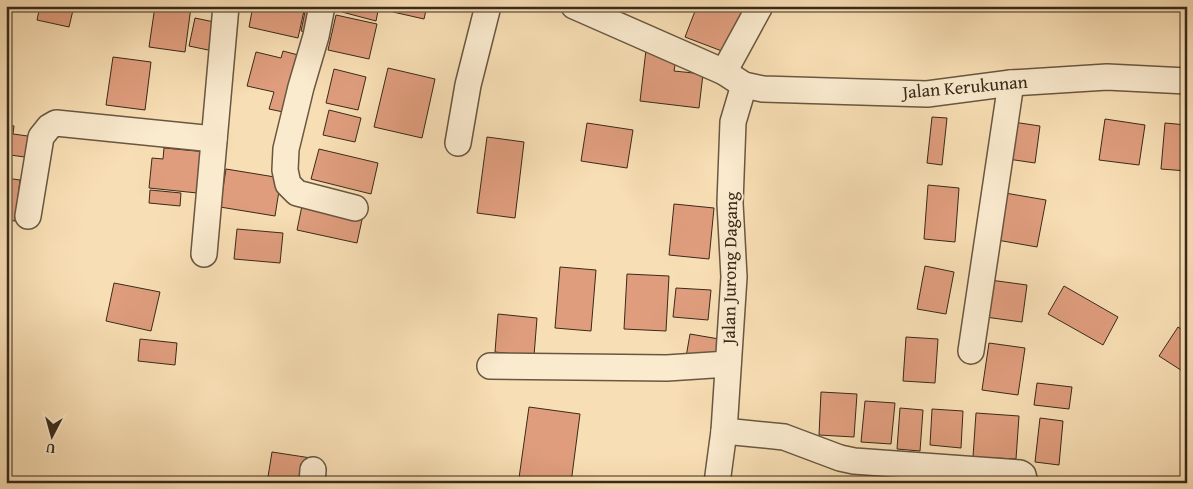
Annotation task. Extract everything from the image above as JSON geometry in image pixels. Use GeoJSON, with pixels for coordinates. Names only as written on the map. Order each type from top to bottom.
{"type":"FeatureCollection","features":[{"type":"Feature","properties":{"kind":"street"},"geometry":{"type":"LineString","coordinates":[[204,254],[226,6]]}},
{"type":"Feature","properties":{"kind":"street"},"geometry":{"type":"LineString","coordinates":[[322,6],[316,36],[301,86],[286,148],[285,170],[288,184],[297,193],[355,208]]}},
{"type":"Feature","properties":{"kind":"street"},"geometry":{"type":"LineString","coordinates":[[458,143],[468,85],[488,6]]}},
{"type":"Feature","properties":{"kind":"street","name":"Jalan Kerukunan"},"geometry":{"type":"LineString","coordinates":[[574,6],[734,78],[764,89],[927,94],[1011,83],[1107,77],[1187,81]]}},
{"type":"Feature","properties":{"kind":"street","name":"Jalan Jurong Dagang"},"geometry":{"type":"LineString","coordinates":[[717,483],[724,430],[734,278],[730,203],[734,78],[760,6]]}},
{"type":"Feature","properties":{"kind":"street"},"geometry":{"type":"LineString","coordinates":[[971,351],[1011,83]]}},
{"type":"Feature","properties":{"kind":"street"},"geometry":{"type":"LineString","coordinates":[[28,216],[40,137],[49,127],[56,123],[214,140]]}},
{"type":"Feature","properties":{"kind":"street"},"geometry":{"type":"LineString","coordinates":[[490,366],[667,368],[728,364]]}},
{"type":"Feature","properties":{"kind":"street"},"geometry":{"type":"LineString","coordinates":[[724,430],[784,437],[840,458],[854,461],[1020,473],[1025,478],[1025,483]]}},
{"type":"Feature","properties":{"kind":"building"},"geometry":{"type":"Polygon","coordinates":[[[40,6],[74,6],[69,27],[37,20],[40,6]]]}},
{"type":"Feature","properties":{"kind":"building"},"geometry":{"type":"Polygon","coordinates":[[[155,6],[191,7],[185,52],[149,47],[155,6]]]}},
{"type":"Feature","properties":{"kind":"building"},"geometry":{"type":"Polygon","coordinates":[[[253,6],[305,6],[298,38],[249,27],[253,6]]]}},
{"type":"Feature","properties":{"kind":"building"},"geometry":{"type":"Polygon","coordinates":[[[343,6],[379,6],[376,21],[342,12],[343,6]]]}},
{"type":"Feature","properties":{"kind":"building"},"geometry":{"type":"Polygon","coordinates":[[[394,6],[427,6],[424,19],[393,12],[394,6]]]}},
{"type":"Feature","properties":{"kind":"building"},"geometry":{"type":"Polygon","coordinates":[[[697,6],[734,6],[744,10],[727,53],[685,37],[697,6]]]}},
{"type":"Feature","properties":{"kind":"building"},"geometry":{"type":"Polygon","coordinates":[[[306,7],[321,10],[317,34],[301,31],[306,7]]]}},
{"type":"Feature","properties":{"kind":"building"},"geometry":{"type":"Polygon","coordinates":[[[336,15],[377,24],[369,59],[328,50],[336,15]]]}},
{"type":"Feature","properties":{"kind":"building"},"geometry":{"type":"Polygon","coordinates":[[[195,18],[219,23],[213,51],[189,46],[195,18]]]}},
{"type":"Feature","properties":{"kind":"building"},"geometry":{"type":"Polygon","coordinates":[[[646,50],[677,53],[674,71],[703,74],[699,108],[640,101],[646,50]]]}},
{"type":"Feature","properties":{"kind":"building"},"geometry":{"type":"Polygon","coordinates":[[[283,51],[302,56],[288,113],[269,109],[274,92],[247,86],[256,52],[281,58],[283,51]]]}},
{"type":"Feature","properties":{"kind":"building"},"geometry":{"type":"Polygon","coordinates":[[[113,57],[151,62],[145,110],[106,105],[113,57]]]}},
{"type":"Feature","properties":{"kind":"building"},"geometry":{"type":"Polygon","coordinates":[[[388,68],[435,79],[422,138],[374,127],[388,68]]]}},
{"type":"Feature","properties":{"kind":"building"},"geometry":{"type":"Polygon","coordinates":[[[334,69],[366,77],[358,110],[326,103],[334,69]]]}},
{"type":"Feature","properties":{"kind":"building"},"geometry":{"type":"Polygon","coordinates":[[[329,110],[361,118],[355,142],[323,135],[329,110]]]}},
{"type":"Feature","properties":{"kind":"building"},"geometry":{"type":"Polygon","coordinates":[[[932,117],[947,118],[942,165],[927,163],[932,117]]]}},
{"type":"Feature","properties":{"kind":"building"},"geometry":{"type":"Polygon","coordinates":[[[1105,119],[1145,125],[1139,165],[1099,160],[1105,119]]]}},
{"type":"Feature","properties":{"kind":"building"},"geometry":{"type":"Polygon","coordinates":[[[1013,122],[1040,126],[1035,163],[1008,159],[1013,122]]]}},
{"type":"Feature","properties":{"kind":"building"},"geometry":{"type":"Polygon","coordinates":[[[587,123],[633,130],[627,168],[581,161],[587,123]]]}},
{"type":"Feature","properties":{"kind":"building"},"geometry":{"type":"Polygon","coordinates":[[[1165,123],[1187,125],[1187,171],[1161,169],[1165,123]]]}},
{"type":"Feature","properties":{"kind":"building"},"geometry":{"type":"Polygon","coordinates":[[[6,124],[14,126],[13,134],[35,137],[32,158],[10,155],[8,167],[6,166],[6,124]]]}},
{"type":"Feature","properties":{"kind":"building"},"geometry":{"type":"Polygon","coordinates":[[[487,137],[524,142],[515,218],[477,213],[487,137]]]}},
{"type":"Feature","properties":{"kind":"building"},"geometry":{"type":"Polygon","coordinates":[[[164,148],[207,152],[207,194],[149,188],[152,158],[163,159],[164,148]]]}},
{"type":"Feature","properties":{"kind":"building"},"geometry":{"type":"Polygon","coordinates":[[[319,149],[378,163],[371,194],[311,179],[319,149]]]}},
{"type":"Feature","properties":{"kind":"building"},"geometry":{"type":"Polygon","coordinates":[[[226,169],[281,178],[275,216],[220,207],[226,169]]]}},
{"type":"Feature","properties":{"kind":"building"},"geometry":{"type":"Polygon","coordinates":[[[6,178],[20,180],[15,221],[6,220],[6,178]]]}},
{"type":"Feature","properties":{"kind":"building"},"geometry":{"type":"Polygon","coordinates":[[[928,185],[959,188],[955,242],[924,239],[928,185]]]}},
{"type":"Feature","properties":{"kind":"building"},"geometry":{"type":"Polygon","coordinates":[[[150,190],[181,193],[180,206],[149,203],[150,190]]]}},
{"type":"Feature","properties":{"kind":"building"},"geometry":{"type":"Polygon","coordinates":[[[1005,193],[1046,200],[1037,247],[997,240],[1005,193]]]}},
{"type":"Feature","properties":{"kind":"building"},"geometry":{"type":"Polygon","coordinates":[[[303,201],[363,215],[357,243],[297,230],[303,201]]]}},
{"type":"Feature","properties":{"kind":"building"},"geometry":{"type":"Polygon","coordinates":[[[674,204],[714,208],[709,259],[669,255],[674,204]]]}},
{"type":"Feature","properties":{"kind":"building"},"geometry":{"type":"Polygon","coordinates":[[[237,229],[283,233],[280,263],[234,259],[237,229]]]}},
{"type":"Feature","properties":{"kind":"building"},"geometry":{"type":"Polygon","coordinates":[[[925,266],[954,272],[946,314],[917,309],[925,266]]]}},
{"type":"Feature","properties":{"kind":"building"},"geometry":{"type":"Polygon","coordinates":[[[560,267],[596,270],[591,331],[555,328],[560,267]]]}},
{"type":"Feature","properties":{"kind":"building"},"geometry":{"type":"Polygon","coordinates":[[[627,274],[669,276],[666,331],[624,329],[627,274]]]}},
{"type":"Feature","properties":{"kind":"building"},"geometry":{"type":"Polygon","coordinates":[[[990,280],[1027,285],[1022,322],[985,317],[990,280]]]}},
{"type":"Feature","properties":{"kind":"building"},"geometry":{"type":"Polygon","coordinates":[[[114,283],[160,292],[151,331],[106,321],[114,283]]]}},
{"type":"Feature","properties":{"kind":"building"},"geometry":{"type":"Polygon","coordinates":[[[1064,286],[1118,317],[1103,345],[1048,314],[1064,286]]]}},
{"type":"Feature","properties":{"kind":"building"},"geometry":{"type":"Polygon","coordinates":[[[676,288],[711,290],[708,320],[673,317],[676,288]]]}},
{"type":"Feature","properties":{"kind":"building"},"geometry":{"type":"Polygon","coordinates":[[[498,314],[537,318],[534,356],[495,352],[498,314]]]}},
{"type":"Feature","properties":{"kind":"building"},"geometry":{"type":"Polygon","coordinates":[[[1178,327],[1187,333],[1187,374],[1159,356],[1178,327]]]}},
{"type":"Feature","properties":{"kind":"building"},"geometry":{"type":"Polygon","coordinates":[[[690,334],[719,339],[716,362],[686,357],[690,334]]]}},
{"type":"Feature","properties":{"kind":"building"},"geometry":{"type":"Polygon","coordinates":[[[906,337],[938,339],[935,383],[903,381],[906,337]]]}},
{"type":"Feature","properties":{"kind":"building"},"geometry":{"type":"Polygon","coordinates":[[[140,339],[177,343],[175,365],[138,361],[140,339]]]}},
{"type":"Feature","properties":{"kind":"building"},"geometry":{"type":"Polygon","coordinates":[[[989,343],[1025,348],[1018,395],[982,390],[989,343]]]}},
{"type":"Feature","properties":{"kind":"building"},"geometry":{"type":"Polygon","coordinates":[[[1037,383],[1072,387],[1069,409],[1034,405],[1037,383]]]}},
{"type":"Feature","properties":{"kind":"building"},"geometry":{"type":"Polygon","coordinates":[[[821,392],[857,394],[854,437],[819,435],[821,392]]]}},
{"type":"Feature","properties":{"kind":"building"},"geometry":{"type":"Polygon","coordinates":[[[865,401],[895,403],[891,444],[861,442],[865,401]]]}},
{"type":"Feature","properties":{"kind":"building"},"geometry":{"type":"Polygon","coordinates":[[[529,407],[580,414],[571,483],[551,483],[519,478],[529,407]]]}},
{"type":"Feature","properties":{"kind":"building"},"geometry":{"type":"Polygon","coordinates":[[[900,408],[923,410],[920,451],[897,449],[900,408]]]}},
{"type":"Feature","properties":{"kind":"building"},"geometry":{"type":"Polygon","coordinates":[[[932,409],[963,411],[961,448],[930,445],[932,409]]]}},
{"type":"Feature","properties":{"kind":"building"},"geometry":{"type":"Polygon","coordinates":[[[976,413],[1019,416],[1016,459],[973,457],[976,413]]]}},
{"type":"Feature","properties":{"kind":"building"},"geometry":{"type":"Polygon","coordinates":[[[1040,418],[1063,421],[1059,465],[1035,462],[1040,418]]]}},
{"type":"Feature","properties":{"kind":"building"},"geometry":{"type":"Polygon","coordinates":[[[272,452],[311,458],[307,483],[267,483],[272,452]]]}}]}
